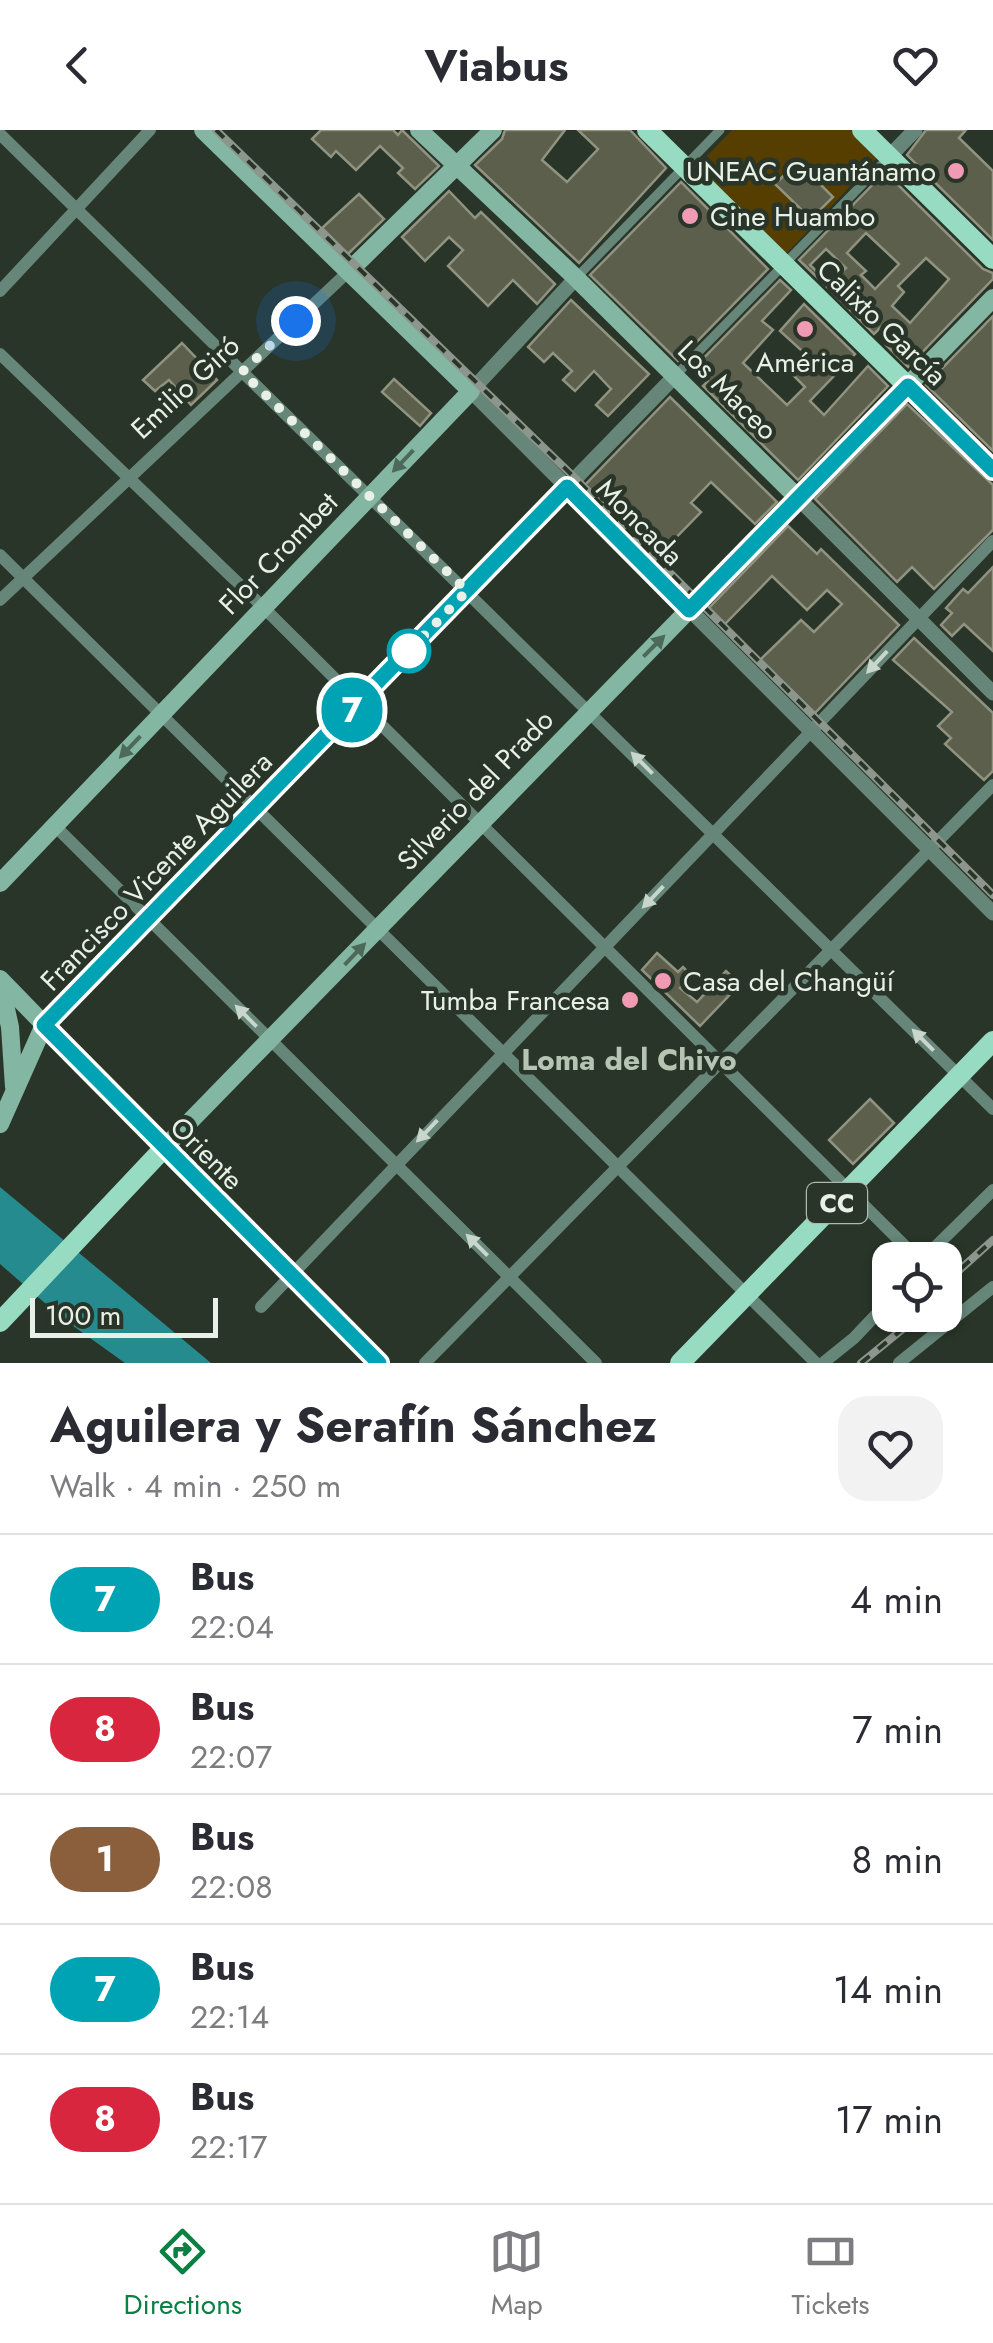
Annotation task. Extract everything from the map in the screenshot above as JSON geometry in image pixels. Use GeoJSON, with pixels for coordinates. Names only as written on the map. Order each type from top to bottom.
{"type":"FeatureCollection","features":[{"type":"Feature","properties":{"kind":"main road","name":"Moncada"},"geometry":{"type":"LineString","coordinates":[[203,130],[470,391]]}},
{"type":"Feature","properties":{"kind":"main road","name":"Los Maceo"},"geometry":{"type":"LineString","coordinates":[[419,130],[576,278],[798,498]]}},
{"type":"Feature","properties":{"kind":"main road","name":"Emilio Giró"},"geometry":{"type":"LineString","coordinates":[[350,270],[493,130]]}},
{"type":"Feature","properties":{"kind":"main road","name":"Calixto García"},"geometry":{"type":"LineString","coordinates":[[647,130],[993,470]]}},
{"type":"Feature","properties":{"kind":"main road"},"geometry":{"type":"LineString","coordinates":[[862,130],[993,258]]}},
{"type":"Feature","properties":{"kind":"main road","name":"Silverio del Prado"},"geometry":{"type":"LineString","coordinates":[[0,1322],[164,1148],[993,298]]}},
{"type":"Feature","properties":{"kind":"main road","name":"Flor Crombet"},"geometry":{"type":"LineString","coordinates":[[0,883],[470,391]]}},
{"type":"Feature","properties":{"kind":"main road","name":"Oriente"},"geometry":{"type":"LineString","coordinates":[[0,980],[379,1363]]}},
{"type":"Feature","properties":{"kind":"main road","name":"Oriente"},"geometry":{"type":"LineString","coordinates":[[0,980],[10,1027],[14,1087]]}},
{"type":"Feature","properties":{"kind":"main road","name":"Francisco Vicente Aguilera"},"geometry":{"type":"LineString","coordinates":[[0,1124],[44,1025]]}},
{"type":"Feature","properties":{"kind":"main road","name":"CC"},"geometry":{"type":"LineString","coordinates":[[680,1363],[993,1041]]}},
{"type":"Feature","properties":{"kind":"street"},"geometry":{"type":"LineString","coordinates":[[0,291],[75,206],[150,130]]}},
{"type":"Feature","properties":{"kind":"street","name":"Flor Crombet"},"geometry":{"type":"LineString","coordinates":[[470,391],[720,130]]}},
{"type":"Feature","properties":{"kind":"street"},"geometry":{"type":"LineString","coordinates":[[675,376],[915,130]]}},
{"type":"Feature","properties":{"kind":"street"},"geometry":{"type":"LineString","coordinates":[[0,134],[993,1109]]}},
{"type":"Feature","properties":{"kind":"street","name":"Emilio Giró"},"geometry":{"type":"LineString","coordinates":[[0,600],[350,270]]}},
{"type":"Feature","properties":{"kind":"street"},"geometry":{"type":"LineString","coordinates":[[0,354],[264,608],[901,1242]]}},
{"type":"Feature","properties":{"kind":"street","name":"Francisco Vicente Aguilera"},"geometry":{"type":"LineString","coordinates":[[44,1025],[675,376]]}},
{"type":"Feature","properties":{"kind":"street","name":"Moncada"},"geometry":{"type":"LineString","coordinates":[[470,391],[993,914]]}},
{"type":"Feature","properties":{"kind":"street","name":"Los Maceo"},"geometry":{"type":"LineString","coordinates":[[798,498],[993,693]]}},
{"type":"Feature","properties":{"kind":"street"},"geometry":{"type":"LineString","coordinates":[[261,1307],[993,541]]}},
{"type":"Feature","properties":{"kind":"street"},"geometry":{"type":"LineString","coordinates":[[0,556],[819,1363],[854,1338],[872,1319]]}},
{"type":"Feature","properties":{"kind":"street"},"geometry":{"type":"LineString","coordinates":[[426,1363],[993,785]]}},
{"type":"Feature","properties":{"kind":"street"},"geometry":{"type":"LineString","coordinates":[[55,826],[596,1363]]}},
{"type":"Feature","properties":{"kind":"street"},"geometry":{"type":"LineString","coordinates":[[939,1242],[993,1190]]}},
{"type":"Feature","properties":{"kind":"street"},"geometry":{"type":"LineString","coordinates":[[899,1363],[993,1287]]}},
{"type":"Feature","properties":{"kind":"shaded area"},"geometry":{"type":"Polygon","coordinates":[[[732,130],[851,130],[879,156],[785,255],[694,169],[732,130]]]}},
{"type":"Feature","properties":{"kind":"water"},"geometry":{"type":"Polygon","coordinates":[[[0,1187],[211,1363],[125,1363],[62,1318],[0,1264],[0,1187]]]}},
{"type":"Feature","properties":{"kind":"building"},"geometry":{"type":"Polygon","coordinates":[[[321,130],[393,130],[398,135],[402,130],[439,166],[415,189],[398,173],[403,168],[380,146],[356,170],[336,151],[331,157],[312,139],[321,130]]]}},
{"type":"Feature","properties":{"kind":"building"},"geometry":{"type":"Polygon","coordinates":[[[505,130],[565,130],[542,160],[567,182],[598,149],[578,130],[630,130],[666,168],[579,263],[475,165],[502,139],[505,130]]]}},
{"type":"Feature","properties":{"kind":"building"},"geometry":{"type":"Polygon","coordinates":[[[926,130],[966,130],[959,138],[993,171],[993,240],[907,155],[926,130]]]}},
{"type":"Feature","properties":{"kind":"building"},"geometry":{"type":"Polygon","coordinates":[[[798,162],[833,197],[811,219],[775,184],[798,162]]]}},
{"type":"Feature","properties":{"kind":"building"},"geometry":{"type":"Polygon","coordinates":[[[885,172],[983,269],[993,273],[993,279],[908,367],[886,345],[893,338],[881,327],[874,334],[827,287],[846,268],[826,249],[810,265],[827,281],[824,284],[799,260],[885,172]],[[866,233],[847,253],[866,271],[861,275],[875,289],[899,264],[866,233]],[[926,258],[898,286],[904,292],[892,306],[910,323],[949,279],[926,258]]]}},
{"type":"Feature","properties":{"kind":"building"},"geometry":{"type":"Polygon","coordinates":[[[681,182],[768,269],[678,361],[590,275],[681,182]]]}},
{"type":"Feature","properties":{"kind":"building"},"geometry":{"type":"Polygon","coordinates":[[[449,191],[475,218],[481,212],[555,284],[537,304],[513,280],[488,306],[448,266],[463,250],[449,237],[425,261],[402,237],[449,191]]]}},
{"type":"Feature","properties":{"kind":"building"},"geometry":{"type":"Polygon","coordinates":[[[359,194],[384,219],[348,254],[322,228],[359,194]]]}},
{"type":"Feature","properties":{"kind":"building"},"geometry":{"type":"Polygon","coordinates":[[[780,280],[791,290],[762,321],[773,330],[743,363],[787,405],[805,387],[794,376],[811,359],[780,331],[804,304],[855,354],[810,401],[824,415],[868,366],[888,386],[798,480],[703,386],[708,381],[694,368],[780,280]]]}},
{"type":"Feature","properties":{"kind":"building"},"geometry":{"type":"Polygon","coordinates":[[[571,300],[649,374],[608,416],[596,405],[611,389],[594,371],[575,391],[563,380],[572,371],[553,353],[544,362],[528,347],[571,300]]]}},
{"type":"Feature","properties":{"kind":"building"},"geometry":{"type":"Polygon","coordinates":[[[993,316],[993,451],[926,385],[993,316]]]}},
{"type":"Feature","properties":{"kind":"building"},"geometry":{"type":"Polygon","coordinates":[[[182,343],[217,380],[191,405],[169,380],[155,391],[143,380],[182,343]]]}},
{"type":"Feature","properties":{"kind":"building"},"geometry":{"type":"Polygon","coordinates":[[[394,379],[431,413],[420,426],[382,392],[394,379]]]}},
{"type":"Feature","properties":{"kind":"building"},"geometry":{"type":"Polygon","coordinates":[[[670,397],[777,502],[755,524],[711,482],[691,503],[701,512],[658,556],[584,486],[670,397]]]}},
{"type":"Feature","properties":{"kind":"building"},"geometry":{"type":"Polygon","coordinates":[[[907,404],[993,485],[993,530],[934,589],[912,567],[897,582],[815,499],[907,404]]]}},
{"type":"Feature","properties":{"kind":"building"},"geometry":{"type":"Polygon","coordinates":[[[788,526],[817,554],[821,549],[899,625],[815,713],[760,660],[801,620],[814,632],[842,604],[827,590],[807,610],[772,576],[725,624],[709,608],[788,526]]]}},
{"type":"Feature","properties":{"kind":"building"},"geometry":{"type":"Polygon","coordinates":[[[993,567],[993,651],[964,624],[952,636],[941,625],[952,613],[946,608],[963,589],[968,593],[993,567]]]}},
{"type":"Feature","properties":{"kind":"building"},"geometry":{"type":"Polygon","coordinates":[[[914,638],[993,713],[993,771],[984,780],[945,744],[951,738],[938,726],[952,712],[893,660],[914,638]]]}},
{"type":"Feature","properties":{"kind":"building"},"geometry":{"type":"Polygon","coordinates":[[[657,953],[678,972],[683,967],[692,976],[680,988],[697,1002],[726,971],[740,984],[700,1026],[642,970],[657,953]]]}},
{"type":"Feature","properties":{"kind":"building"},"geometry":{"type":"Polygon","coordinates":[[[870,1099],[894,1123],[853,1164],[829,1140],[870,1099]]]}},
{"type":"Feature","properties":{"kind":"railway"},"geometry":{"type":"LineString","coordinates":[[216,130],[576,479],[993,895]]}},
{"type":"Feature","properties":{"kind":"railway"},"geometry":{"type":"LineString","coordinates":[[962,1268],[993,1240]]}},
{"type":"Feature","properties":{"kind":"railway"},"geometry":{"type":"LineString","coordinates":[[861,1363],[899,1332]]}},
{"type":"Feature","properties":{"kind":"bus line","name":"7"},"geometry":{"type":"LineString","coordinates":[[379,1363],[44,1025],[567,487],[689,610],[908,386],[993,470]]}},
{"type":"Feature","properties":{"kind":"place","name":"UNEAC Guantánamo"},"geometry":{"type":"Point","coordinates":[956,171]}},
{"type":"Feature","properties":{"kind":"place","name":"Cine Huambo"},"geometry":{"type":"Point","coordinates":[690,216]}},
{"type":"Feature","properties":{"kind":"place","name":"América"},"geometry":{"type":"Point","coordinates":[805,329]}},
{"type":"Feature","properties":{"kind":"place","name":"Casa del Changüí"},"geometry":{"type":"Point","coordinates":[663,981]}},
{"type":"Feature","properties":{"kind":"place","name":"Tumba Francesa"},"geometry":{"type":"Point","coordinates":[630,1000]}},
{"type":"Feature","properties":{"kind":"district","name":"Loma del Chivo"},"geometry":{"type":"Point","coordinates":[629,1060]}},
{"type":"Feature","properties":{"kind":"route"},"geometry":{"type":"LineString","coordinates":[[296,321],[242,372],[467,591],[409,651]]}}]}
